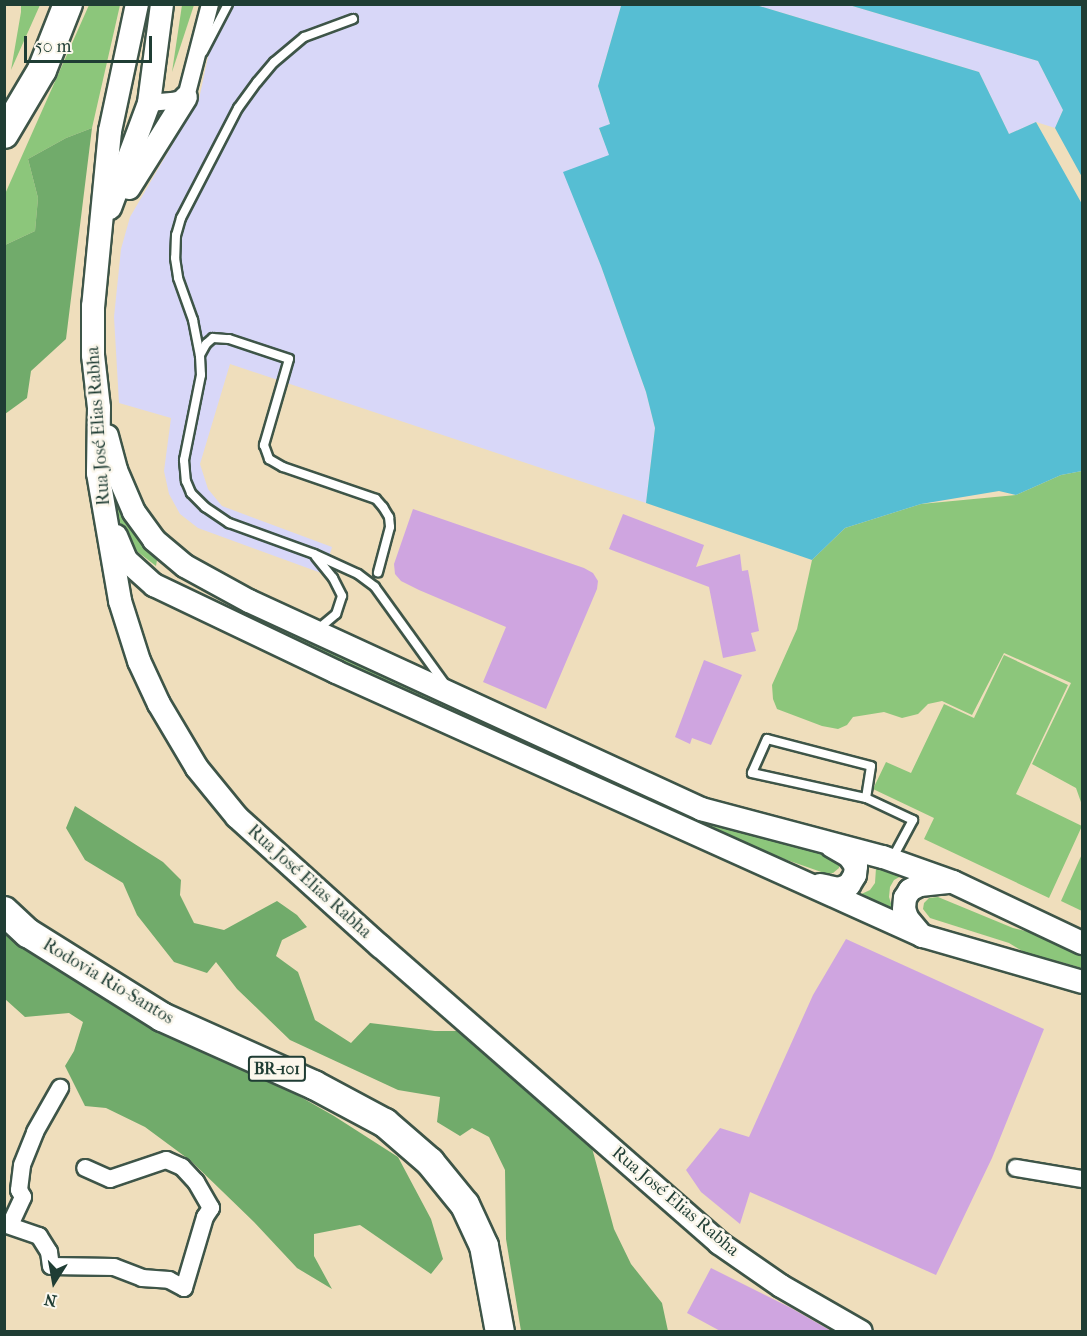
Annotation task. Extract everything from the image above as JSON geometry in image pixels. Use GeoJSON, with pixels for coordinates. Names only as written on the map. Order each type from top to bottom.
{"type":"FeatureCollection","features":[{"type":"Feature","properties":{"kind":"highway"},"geometry":{"type":"LineString","coordinates":[[4,134],[42,70],[68,4]]}},
{"type":"Feature","properties":{"kind":"highway","name":"Rodovia Rio-Santos"},"geometry":{"type":"LineString","coordinates":[[4,911],[28,933],[162,1017],[314,1085],[385,1123],[430,1162],[465,1205],[484,1246],[500,1332]]}},
{"type":"Feature","properties":{"kind":"main road","name":"Rua José Elias Rabha"},"geometry":{"type":"LineString","coordinates":[[136,4],[112,124],[93,306],[93,355],[99,408],[98,473],[120,601],[139,661],[159,704],[197,768],[237,817],[380,946],[719,1243],[781,1286],[861,1332]]}},
{"type":"Feature","properties":{"kind":"main road","name":"Rua José Elias Rabha"},"geometry":{"type":"LineString","coordinates":[[99,235],[151,92],[162,4]]}},
{"type":"Feature","properties":{"kind":"main road"},"geometry":{"type":"LineString","coordinates":[[99,235],[180,99],[151,92],[127,108],[112,124]]}},
{"type":"Feature","properties":{"kind":"main road"},"geometry":{"type":"LineString","coordinates":[[99,408],[116,470],[134,512],[154,540],[185,566],[249,601],[701,809],[819,838],[892,860],[952,882],[1083,943]]}},
{"type":"Feature","properties":{"kind":"main road"},"geometry":{"type":"LineString","coordinates":[[104,510],[126,560],[154,585],[336,672],[923,936],[1083,982]]}},
{"type":"Feature","properties":{"kind":"main road"},"geometry":{"type":"LineString","coordinates":[[120,601],[139,588],[154,585],[204,587],[249,601]]}},
{"type":"Feature","properties":{"kind":"main road"},"geometry":{"type":"LineString","coordinates":[[801,881],[839,889],[849,885],[855,875],[856,866],[849,856],[819,838]]}},
{"type":"Feature","properties":{"kind":"main road"},"geometry":{"type":"LineString","coordinates":[[923,936],[907,918],[904,909],[905,898],[910,890],[920,885],[952,882]]}},
{"type":"Feature","properties":{"kind":"street"},"geometry":{"type":"LineString","coordinates":[[180,99],[197,63],[210,4]]}},
{"type":"Feature","properties":{"kind":"street"},"geometry":{"type":"LineString","coordinates":[[60,1088],[35,1132],[22,1165],[12,1194],[23,1197],[7,1225],[39,1236],[49,1252],[51,1266],[114,1267],[142,1278],[169,1280],[184,1288],[205,1217],[211,1208],[196,1182],[183,1167],[166,1160],[110,1179],[85,1168]]}},
{"type":"Feature","properties":{"kind":"street"},"geometry":{"type":"LineString","coordinates":[[1016,1168],[1083,1179]]}},
{"type":"Feature","properties":{"kind":"lane"},"geometry":{"type":"LineString","coordinates":[[197,63],[228,4]]}},
{"type":"Feature","properties":{"kind":"lane"},"geometry":{"type":"LineString","coordinates":[[353,19],[304,37],[268,69],[238,108],[181,218],[176,235],[174,258],[177,278],[193,320],[201,375],[184,460],[186,481],[191,493],[205,507],[229,523],[314,554],[358,574],[375,587],[452,694]]}},
{"type":"Feature","properties":{"kind":"lane"},"geometry":{"type":"LineString","coordinates":[[200,356],[206,344],[213,338],[229,339],[289,358],[264,445],[269,459],[283,467],[376,499],[389,517],[390,527],[378,572]]}},
{"type":"Feature","properties":{"kind":"lane"},"geometry":{"type":"LineString","coordinates":[[314,554],[333,578],[342,596],[336,614],[316,631]]}},
{"type":"Feature","properties":{"kind":"lane"},"geometry":{"type":"LineString","coordinates":[[866,798],[871,766],[767,739],[752,773],[866,798],[913,820],[892,860]]}},
{"type":"Feature","properties":{"kind":"shaded area"},"geometry":{"type":"Polygon","coordinates":[[[219,5],[624,5],[621,6],[598,86],[610,124],[599,129],[610,155],[564,173],[601,266],[646,392],[655,428],[646,503],[230,364],[200,464],[208,489],[222,506],[332,547],[324,574],[198,528],[180,514],[169,494],[164,471],[171,418],[119,403],[114,317],[121,249],[130,217],[199,99],[219,5]]]}},
{"type":"Feature","properties":{"kind":"shaded area"},"geometry":{"type":"Polygon","coordinates":[[[756,5],[849,5],[1038,61],[1063,110],[1055,128],[1036,122],[1009,134],[979,72],[756,5]]]}},
{"type":"Feature","properties":{"kind":"green space"},"geometry":{"type":"Polygon","coordinates":[[[21,5],[40,5],[11,70],[21,12],[21,5]]]}},
{"type":"Feature","properties":{"kind":"green space"},"geometry":{"type":"Polygon","coordinates":[[[89,5],[120,5],[92,128],[66,138],[28,159],[38,198],[35,231],[5,245],[5,194],[89,5]]]}},
{"type":"Feature","properties":{"kind":"green space"},"geometry":{"type":"Polygon","coordinates":[[[182,5],[194,5],[172,72],[182,5]]]}},
{"type":"Feature","properties":{"kind":"green space"},"geometry":{"type":"Polygon","coordinates":[[[92,128],[66,339],[31,371],[27,398],[5,414],[5,245],[35,231],[38,198],[28,159],[66,138],[92,128]]]}},
{"type":"Feature","properties":{"kind":"green space"},"geometry":{"type":"Polygon","coordinates":[[[1082,471],[1082,805],[1076,788],[1032,764],[1071,683],[1004,653],[972,715],[942,701],[928,704],[918,714],[902,718],[884,712],[853,717],[847,725],[838,729],[822,726],[777,709],[773,699],[772,685],[797,629],[812,560],[845,528],[921,504],[1016,495],[1061,475],[1082,471]]]}},
{"type":"Feature","properties":{"kind":"green space"},"geometry":{"type":"Polygon","coordinates":[[[108,473],[146,547],[157,560],[156,566],[134,549],[116,515],[108,473]]]}},
{"type":"Feature","properties":{"kind":"green space"},"geometry":{"type":"Polygon","coordinates":[[[277,631],[301,635],[737,829],[833,856],[839,861],[839,868],[827,874],[733,841],[277,631]]]}},
{"type":"Feature","properties":{"kind":"green space"},"geometry":{"type":"Polygon","coordinates":[[[1004,655],[1068,685],[1016,794],[1082,826],[1049,898],[924,839],[934,818],[873,789],[886,762],[911,773],[944,704],[974,718],[1004,655]]]}},
{"type":"Feature","properties":{"kind":"green space"},"geometry":{"type":"Polygon","coordinates":[[[75,806],[163,862],[181,880],[180,895],[194,923],[224,930],[277,901],[297,915],[307,927],[282,940],[276,956],[298,972],[315,1020],[351,1043],[370,1023],[435,1031],[457,1031],[589,1137],[614,1229],[631,1264],[662,1303],[668,1331],[521,1331],[506,1239],[505,1170],[489,1137],[472,1128],[460,1136],[437,1122],[440,1097],[398,1090],[290,1040],[237,989],[216,962],[207,973],[174,962],[137,915],[123,883],[85,860],[66,828],[75,806]]]}},
{"type":"Feature","properties":{"kind":"green space"},"geometry":{"type":"Polygon","coordinates":[[[1082,854],[1082,911],[1061,901],[1082,854]]]}},
{"type":"Feature","properties":{"kind":"green space"},"geometry":{"type":"Polygon","coordinates":[[[870,859],[903,875],[894,880],[890,887],[889,897],[894,913],[857,896],[870,890],[875,883],[876,868],[870,859]]]}},
{"type":"Feature","properties":{"kind":"green space"},"geometry":{"type":"Polygon","coordinates":[[[938,897],[1013,928],[1054,938],[1082,950],[1082,968],[1024,952],[1009,943],[930,918],[923,909],[924,903],[929,898],[938,897]]]}},
{"type":"Feature","properties":{"kind":"green space"},"geometry":{"type":"Polygon","coordinates":[[[5,935],[26,942],[243,1064],[334,1116],[398,1157],[431,1219],[443,1259],[431,1274],[360,1225],[314,1234],[314,1256],[332,1289],[297,1268],[254,1222],[191,1161],[145,1127],[106,1108],[85,1106],[65,1066],[74,1051],[83,1022],[69,1013],[25,1017],[5,999],[5,935]]]}},
{"type":"Feature","properties":{"kind":"water"},"geometry":{"type":"Polygon","coordinates":[[[624,4],[756,5],[979,72],[1009,134],[1036,122],[1082,204],[1082,471],[1061,475],[1016,495],[999,491],[921,504],[845,528],[812,560],[646,503],[655,428],[646,392],[601,266],[563,172],[609,155],[599,128],[610,124],[598,86],[621,6],[624,4]]]}},
{"type":"Feature","properties":{"kind":"water"},"geometry":{"type":"Polygon","coordinates":[[[849,5],[1082,5],[1082,177],[1055,128],[1063,110],[1038,61],[849,5]]]}},
{"type":"Feature","properties":{"kind":"building"},"geometry":{"type":"Polygon","coordinates":[[[413,509],[593,573],[598,581],[597,589],[546,709],[483,682],[506,627],[419,590],[401,581],[395,574],[394,564],[413,509]]]}},
{"type":"Feature","properties":{"kind":"building"},"geometry":{"type":"Polygon","coordinates":[[[623,514],[704,545],[696,567],[740,554],[742,571],[748,570],[759,631],[751,633],[756,651],[723,658],[709,587],[609,549],[623,514]]]}},
{"type":"Feature","properties":{"kind":"building"},"geometry":{"type":"Polygon","coordinates":[[[704,660],[742,675],[711,745],[692,738],[690,744],[675,737],[704,660]]]}},
{"type":"Feature","properties":{"kind":"building"},"geometry":{"type":"Polygon","coordinates":[[[846,939],[1044,1029],[992,1158],[936,1275],[750,1192],[740,1224],[701,1192],[686,1170],[720,1128],[749,1137],[813,995],[846,939]]]}},
{"type":"Feature","properties":{"kind":"building"},"geometry":{"type":"Polygon","coordinates":[[[711,1268],[833,1332],[722,1332],[687,1313],[711,1268]]]}}]}
